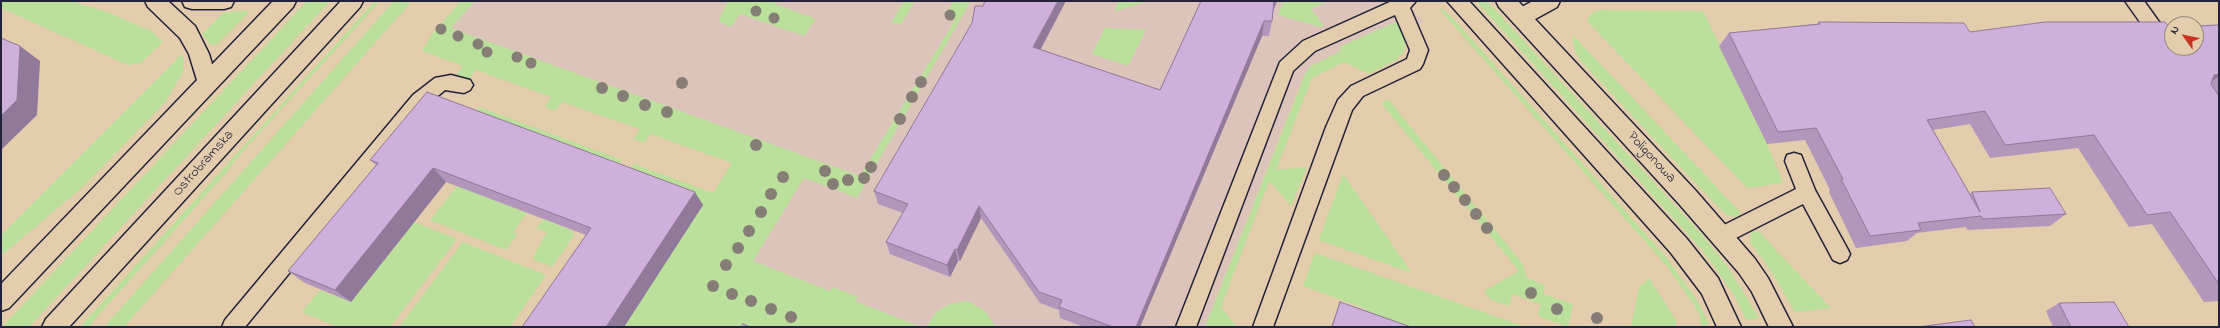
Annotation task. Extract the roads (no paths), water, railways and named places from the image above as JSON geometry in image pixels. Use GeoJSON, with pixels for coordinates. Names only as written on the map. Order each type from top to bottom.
{"type":"FeatureCollection","features":[{"type":"Feature","properties":{"kind":"street"},"geometry":{"type":"LineString","coordinates":[[155,1],[188,32],[199,54],[207,84]]}},
{"type":"Feature","properties":{"kind":"street"},"geometry":{"type":"LineString","coordinates":[[192,1],[224,1]]}},
{"type":"Feature","properties":{"kind":"street"},"geometry":{"type":"LineString","coordinates":[[1,300],[286,1]]}},
{"type":"Feature","properties":{"kind":"street","name":"Ostrobramska"},"geometry":{"type":"LineString","coordinates":[[54,327],[353,1]]}},
{"type":"Feature","properties":{"kind":"street"},"geometry":{"type":"LineString","coordinates":[[1457,1],[1679,246],[1710,286],[1729,327]]}},
{"type":"Feature","properties":{"kind":"street","name":"Poligonowa"},"geometry":{"type":"LineString","coordinates":[[1506,1],[1721,236],[1755,278],[1781,327]]}},
{"type":"Feature","properties":{"kind":"street"},"geometry":{"type":"LineString","coordinates":[[1521,17],[1550,1]]}},
{"type":"Feature","properties":{"kind":"lane"},"geometry":{"type":"LineString","coordinates":[[2134,1],[2161,38]]}},
{"type":"Feature","properties":{"kind":"lane"},"geometry":{"type":"LineString","coordinates":[[1186,327],[1286,67],[1291,60],[1309,46],[1403,3],[1420,50],[1414,64],[1357,92],[1345,105],[1335,127],[1263,327]]}},
{"type":"Feature","properties":{"kind":"lane"},"geometry":{"type":"LineString","coordinates":[[232,327],[420,100],[441,83],[451,82],[464,85]]}},
{"type":"Feature","properties":{"kind":"lane"},"geometry":{"type":"LineString","coordinates":[[1794,161],[1807,193],[1840,254]]}},
{"type":"Feature","properties":{"kind":"lane"},"geometry":{"type":"LineString","coordinates":[[1721,236],[1807,193]]}}]}
